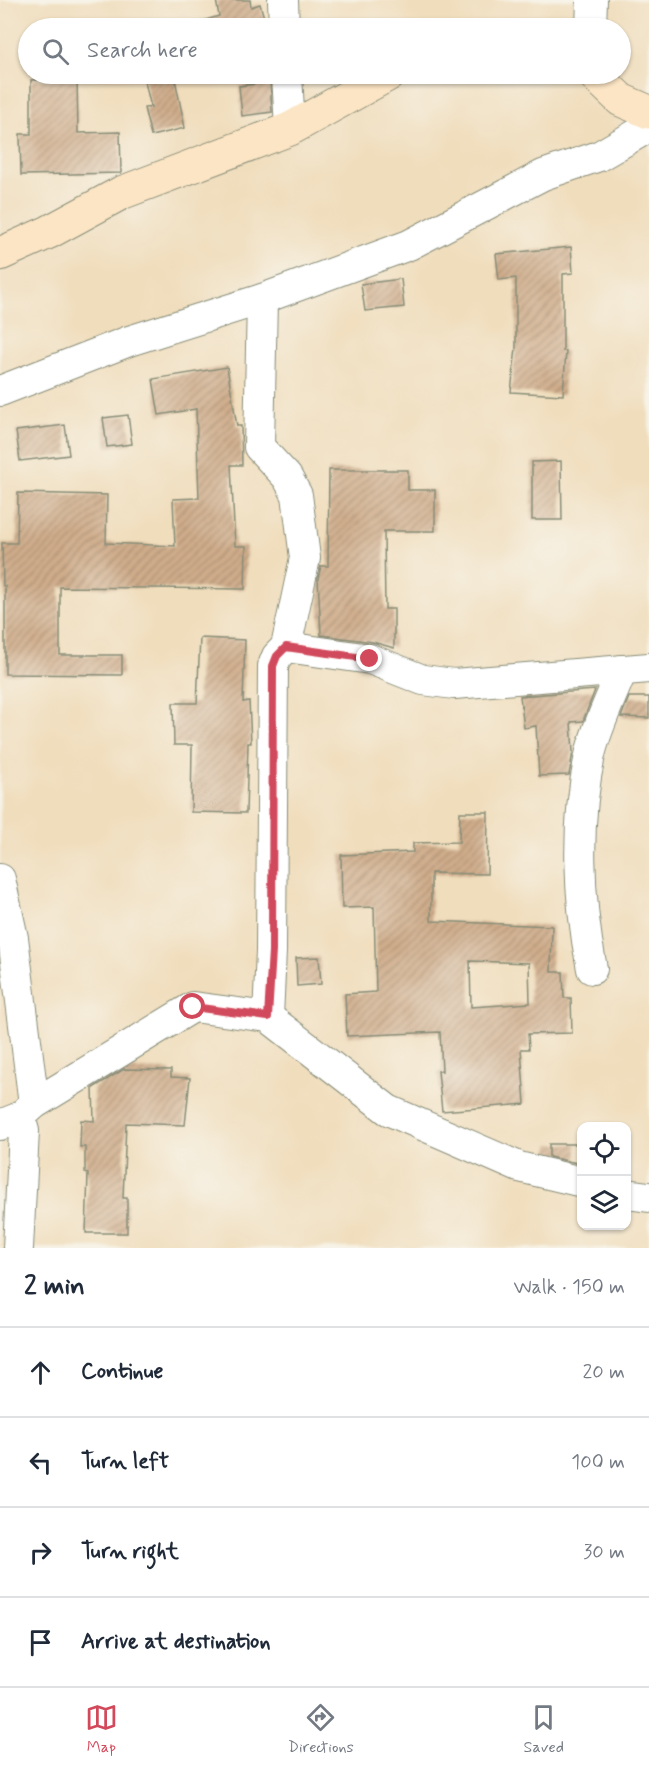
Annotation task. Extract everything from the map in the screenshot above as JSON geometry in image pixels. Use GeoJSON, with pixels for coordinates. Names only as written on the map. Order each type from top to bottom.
{"type":"FeatureCollection","features":[{"type":"Feature","properties":{"kind":"street"},"geometry":{"type":"LineString","coordinates":[[283,0],[284,18]]}},
{"type":"Feature","properties":{"kind":"street"},"geometry":{"type":"LineString","coordinates":[[591,18],[592,0]]}},
{"type":"Feature","properties":{"kind":"street"},"geometry":{"type":"LineString","coordinates":[[288,84],[290,129]]}},
{"type":"Feature","properties":{"kind":"street"},"geometry":{"type":"LineString","coordinates":[[0,254],[49,232],[121,193],[290,129],[371,84]]}},
{"type":"Feature","properties":{"kind":"street"},"geometry":{"type":"LineString","coordinates":[[604,84],[621,100],[649,112]]}},
{"type":"Feature","properties":{"kind":"street"},"geometry":{"type":"LineString","coordinates":[[0,391],[129,341],[262,299],[409,245],[543,176],[599,156],[649,127]]}},
{"type":"Feature","properties":{"kind":"street"},"geometry":{"type":"LineString","coordinates":[[262,299],[259,447],[287,477],[297,495],[305,558],[286,647],[277,656],[273,666],[272,951],[268,1017]]}},
{"type":"Feature","properties":{"kind":"street"},"geometry":{"type":"LineString","coordinates":[[286,647],[370,659],[423,680],[454,684],[636,669]]}},
{"type":"Feature","properties":{"kind":"street"},"geometry":{"type":"LineString","coordinates":[[592,969],[586,938],[580,835],[591,750],[636,669]]}},
{"type":"Feature","properties":{"kind":"street"},"geometry":{"type":"LineString","coordinates":[[0,879],[13,938],[18,1115],[24,1131],[18,1248]]}},
{"type":"Feature","properties":{"kind":"street"},"geometry":{"type":"LineString","coordinates":[[18,1115],[193,1007],[268,1017],[388,1110],[519,1167],[577,1181]]}},
{"type":"Feature","properties":{"kind":"street"},"geometry":{"type":"LineString","coordinates":[[631,1195],[649,1197]]}},
{"type":"Feature","properties":{"kind":"building"},"geometry":{"type":"Polygon","coordinates":[[[216,0],[250,0],[251,7],[260,4],[264,18],[212,18],[219,16],[216,0]]]}},
{"type":"Feature","properties":{"kind":"building"},"geometry":{"type":"Polygon","coordinates":[[[31,84],[77,84],[78,133],[120,132],[121,173],[21,175],[20,134],[31,134],[31,84]]]}},
{"type":"Feature","properties":{"kind":"building"},"geometry":{"type":"Polygon","coordinates":[[[145,84],[176,84],[185,128],[151,136],[144,108],[151,107],[145,84]]]}},
{"type":"Feature","properties":{"kind":"building"},"geometry":{"type":"Polygon","coordinates":[[[270,84],[272,112],[242,116],[239,86],[270,84]]]}},
{"type":"Feature","properties":{"kind":"building"},"geometry":{"type":"Polygon","coordinates":[[[571,247],[573,273],[563,274],[563,351],[566,351],[563,395],[511,392],[516,348],[516,278],[499,280],[496,254],[571,247]]]}},
{"type":"Feature","properties":{"kind":"building"},"geometry":{"type":"Polygon","coordinates":[[[401,279],[404,307],[365,311],[361,284],[401,279]]]}},
{"type":"Feature","properties":{"kind":"building"},"geometry":{"type":"Polygon","coordinates":[[[227,367],[237,426],[241,426],[242,465],[231,465],[235,546],[246,546],[245,589],[60,587],[60,655],[122,655],[122,675],[5,674],[5,586],[3,586],[2,543],[17,543],[18,493],[107,495],[106,543],[175,546],[173,499],[199,498],[196,409],[159,415],[153,379],[227,367]]]}},
{"type":"Feature","properties":{"kind":"building"},"geometry":{"type":"Polygon","coordinates":[[[128,415],[132,444],[107,447],[103,418],[128,415]]]}},
{"type":"Feature","properties":{"kind":"building"},"geometry":{"type":"Polygon","coordinates":[[[65,425],[69,455],[20,461],[16,431],[65,425]]]}},
{"type":"Feature","properties":{"kind":"building"},"geometry":{"type":"Polygon","coordinates":[[[561,461],[562,520],[532,520],[532,462],[561,461]]]}},
{"type":"Feature","properties":{"kind":"building"},"geometry":{"type":"Polygon","coordinates":[[[329,470],[408,470],[408,490],[435,490],[435,531],[384,531],[385,609],[394,609],[394,648],[373,642],[321,635],[318,578],[321,566],[328,566],[329,470]]]}},
{"type":"Feature","properties":{"kind":"building"},"geometry":{"type":"Polygon","coordinates":[[[200,638],[245,640],[243,702],[249,701],[251,743],[248,743],[246,813],[191,812],[192,745],[174,745],[173,703],[197,703],[200,638]]]}},
{"type":"Feature","properties":{"kind":"building"},"geometry":{"type":"Polygon","coordinates":[[[595,690],[583,721],[571,722],[573,752],[569,775],[539,776],[536,726],[524,728],[520,696],[595,690]]]}},
{"type":"Feature","properties":{"kind":"building"},"geometry":{"type":"Polygon","coordinates":[[[629,697],[649,697],[649,718],[621,717],[629,697]]]}},
{"type":"Feature","properties":{"kind":"building"},"geometry":{"type":"Polygon","coordinates":[[[460,812],[488,812],[487,874],[431,873],[431,921],[552,926],[551,972],[563,972],[564,998],[571,998],[572,1033],[528,1034],[529,1049],[521,1049],[525,1104],[442,1111],[438,1071],[442,1071],[440,1032],[347,1036],[345,994],[376,992],[374,907],[342,908],[341,855],[413,852],[413,843],[459,842],[460,812]],[[470,961],[471,1007],[530,1003],[529,963],[470,961]]]}},
{"type":"Feature","properties":{"kind":"building"},"geometry":{"type":"Polygon","coordinates":[[[319,957],[321,984],[297,986],[296,958],[319,957]]]}},
{"type":"Feature","properties":{"kind":"building"},"geometry":{"type":"Polygon","coordinates":[[[124,1069],[171,1070],[171,1077],[190,1078],[185,1125],[126,1123],[123,1198],[127,1198],[127,1233],[86,1233],[88,1174],[85,1173],[85,1147],[80,1147],[81,1120],[94,1121],[93,1088],[124,1069]]]}},
{"type":"Feature","properties":{"kind":"building"},"geometry":{"type":"Polygon","coordinates":[[[549,1144],[577,1144],[577,1163],[549,1157],[549,1144]]]}},
{"type":"Feature","properties":{"kind":"route"},"geometry":{"type":"LineString","coordinates":[[193,1007],[268,1017],[272,951],[273,666],[277,656],[286,647],[370,659]]}}]}
